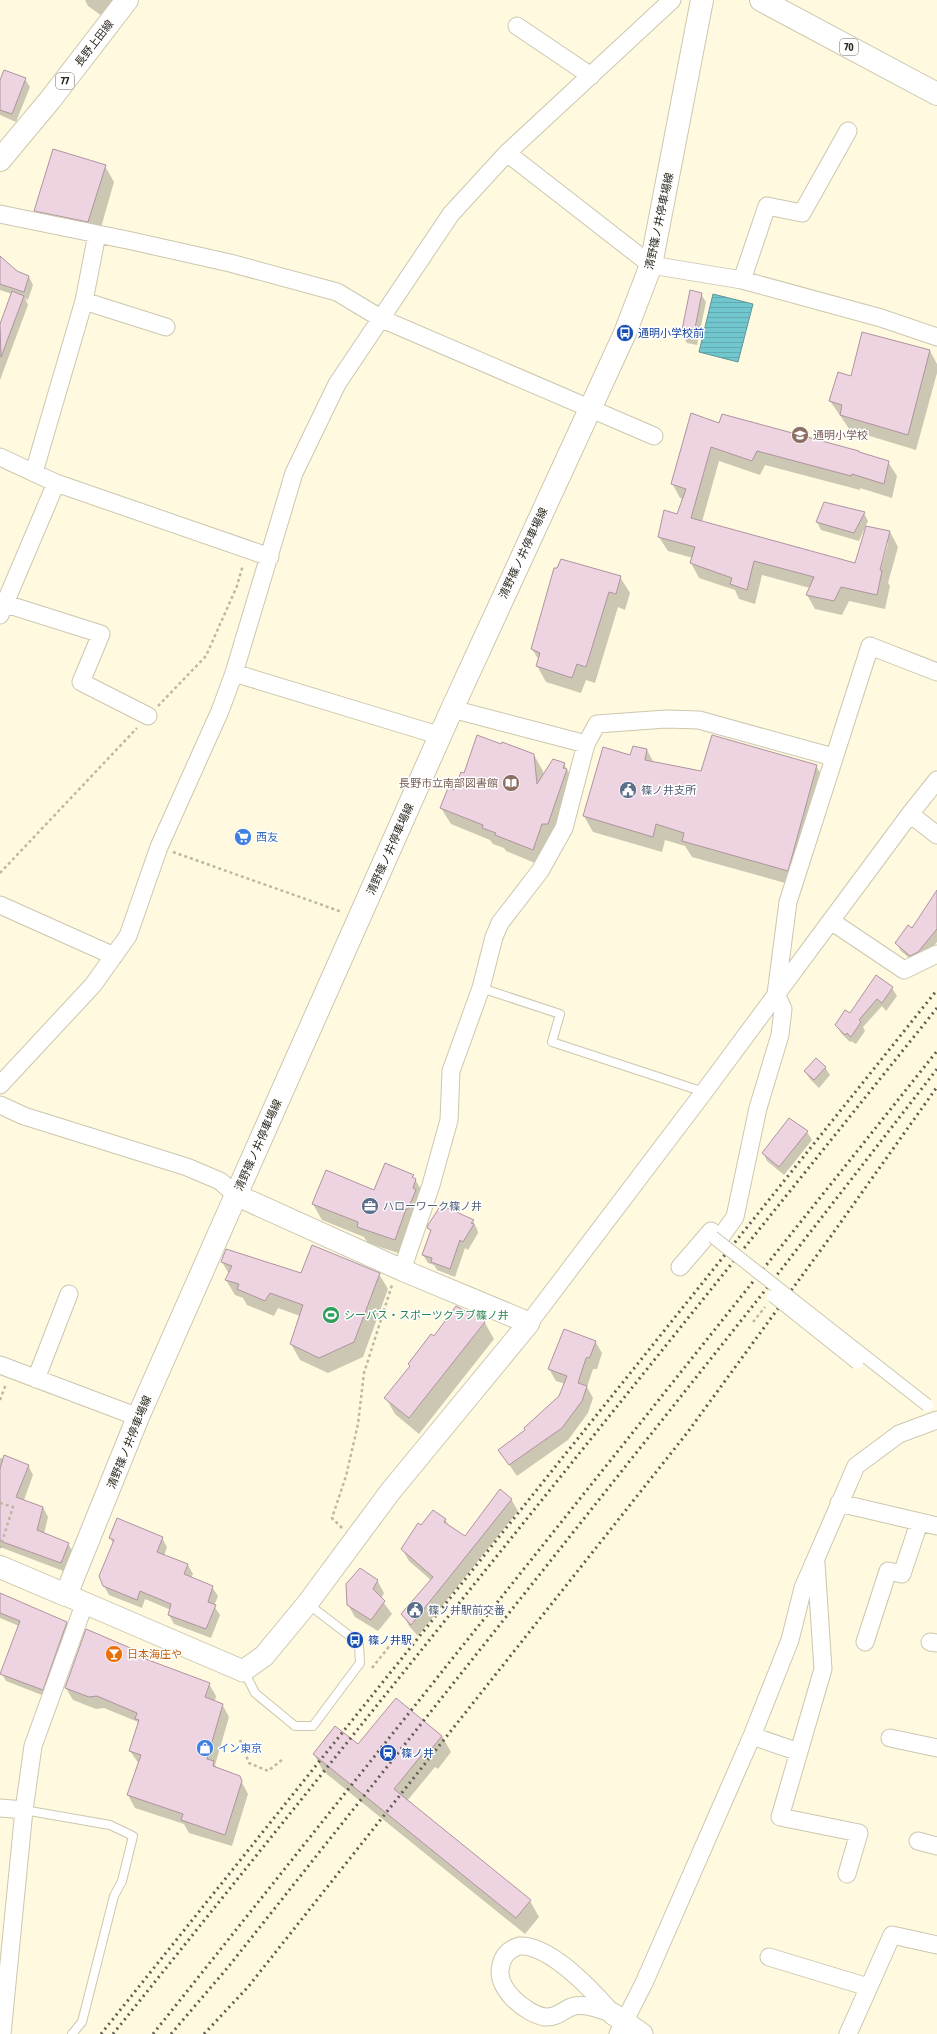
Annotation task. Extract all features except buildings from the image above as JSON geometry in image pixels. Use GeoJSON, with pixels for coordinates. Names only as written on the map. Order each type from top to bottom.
{"type":"FeatureCollection","features":[{"type":"Feature","properties":{"kind":"main road","name":"長野上田線"},"geometry":{"type":"LineString","coordinates":[[0,160],[50,100],[127,0]]}},
{"type":"Feature","properties":{"kind":"main road","name":"清野篠ノ井停車場線"},"geometry":{"type":"LineString","coordinates":[[76,1599],[138,1417],[452,709],[625,333],[651,265],[702,0]]}},
{"type":"Feature","properties":{"kind":"main road","name":"70"},"geometry":{"type":"LineString","coordinates":[[761,0],[937,94]]}},
{"type":"Feature","properties":{"kind":"main road"},"geometry":{"type":"LineString","coordinates":[[0,1567],[76,1599]]}},
{"type":"Feature","properties":{"kind":"street"},"geometry":{"type":"LineString","coordinates":[[0,1085],[94,985],[128,936],[159,847],[220,711],[234,673],[294,473],[337,384],[451,214],[507,153],[672,0]]}},
{"type":"Feature","properties":{"kind":"street"},"geometry":{"type":"LineString","coordinates":[[517,26],[591,76]]}},
{"type":"Feature","properties":{"kind":"street"},"geometry":{"type":"LineString","coordinates":[[742,280],[767,206],[802,213],[848,131]]}},
{"type":"Feature","properties":{"kind":"street"},"geometry":{"type":"LineString","coordinates":[[507,153],[651,265],[742,280],[881,318],[937,337]]}},
{"type":"Feature","properties":{"kind":"street"},"geometry":{"type":"LineString","coordinates":[[0,214],[230,263],[337,292],[382,319],[654,436]]}},
{"type":"Feature","properties":{"kind":"street"},"geometry":{"type":"LineString","coordinates":[[34,472],[84,301],[97,234]]}},
{"type":"Feature","properties":{"kind":"street"},"geometry":{"type":"LineString","coordinates":[[84,301],[166,327]]}},
{"type":"Feature","properties":{"kind":"street"},"geometry":{"type":"LineString","coordinates":[[0,457],[56,483],[270,556]]}},
{"type":"Feature","properties":{"kind":"street"},"geometry":{"type":"LineString","coordinates":[[56,483],[2,607],[102,634],[81,682],[148,716]]}},
{"type":"Feature","properties":{"kind":"street"},"geometry":{"type":"LineString","coordinates":[[680,1267],[711,1232],[720,1238],[735,1216],[758,1108],[780,1035],[783,1009],[776,994],[788,902],[833,757],[870,646],[937,672]]}},
{"type":"Feature","properties":{"kind":"street"},"geometry":{"type":"LineString","coordinates":[[234,673],[441,736]]}},
{"type":"Feature","properties":{"kind":"street"},"geometry":{"type":"LineString","coordinates":[[452,709],[586,744]]}},
{"type":"Feature","properties":{"kind":"street"},"geometry":{"type":"LineString","coordinates":[[400,1269],[431,1185],[449,1120],[451,1071],[481,988],[494,937],[500,923],[540,871],[564,828],[586,744],[597,724],[666,720],[698,720],[833,757]]}},
{"type":"Feature","properties":{"kind":"street"},"geometry":{"type":"LineString","coordinates":[[2,2034],[24,1810],[34,1746],[76,1599],[243,1671],[264,1656],[307,1604],[354,1539],[529,1323],[937,780]]}},
{"type":"Feature","properties":{"kind":"street"},"geometry":{"type":"LineString","coordinates":[[910,814],[937,835]]}},
{"type":"Feature","properties":{"kind":"street"},"geometry":{"type":"LineString","coordinates":[[0,905],[114,956]]}},
{"type":"Feature","properties":{"kind":"street"},"geometry":{"type":"LineString","coordinates":[[831,921],[904,970],[937,954]]}},
{"type":"Feature","properties":{"kind":"street"},"geometry":{"type":"LineString","coordinates":[[0,1105],[31,1119],[187,1168],[220,1181],[236,1195],[400,1269],[529,1323]]}},
{"type":"Feature","properties":{"kind":"street"},"geometry":{"type":"LineString","coordinates":[[713,1238],[926,1405]]}},
{"type":"Feature","properties":{"kind":"street"},"geometry":{"type":"LineString","coordinates":[[36,1379],[68,1294]]}},
{"type":"Feature","properties":{"kind":"street"},"geometry":{"type":"LineString","coordinates":[[773,1296],[856,1363]]}},
{"type":"Feature","properties":{"kind":"street"},"geometry":{"type":"LineString","coordinates":[[0,1365],[138,1417]]}},
{"type":"Feature","properties":{"kind":"street"},"geometry":{"type":"LineString","coordinates":[[618,2023],[644,1983],[752,1736],[790,1640],[803,1588],[816,1562],[839,1503],[856,1466],[899,1434],[937,1420]]}},
{"type":"Feature","properties":{"kind":"street"},"geometry":{"type":"LineString","coordinates":[[839,1503],[937,1526]]}},
{"type":"Feature","properties":{"kind":"street"},"geometry":{"type":"LineString","coordinates":[[865,1642],[888,1571],[902,1574],[919,1523]]}},
{"type":"Feature","properties":{"kind":"street"},"geometry":{"type":"LineString","coordinates":[[816,1562],[823,1669],[780,1817],[859,1833],[847,1874]]}},
{"type":"Feature","properties":{"kind":"street"},"geometry":{"type":"LineString","coordinates":[[752,1736],[799,1752]]}},
{"type":"Feature","properties":{"kind":"street"},"geometry":{"type":"LineString","coordinates":[[890,1738],[937,1748]]}},
{"type":"Feature","properties":{"kind":"street"},"geometry":{"type":"LineString","coordinates":[[0,1808],[24,1810]]}},
{"type":"Feature","properties":{"kind":"street"},"geometry":{"type":"LineString","coordinates":[[918,1841],[937,1846]]}},
{"type":"Feature","properties":{"kind":"street"},"geometry":{"type":"LineString","coordinates":[[848,2034],[868,1986],[892,1935],[937,1944]]}},
{"type":"Feature","properties":{"kind":"street"},"geometry":{"type":"LineString","coordinates":[[618,2023],[579,1980],[553,1958],[540,1950],[519,1946],[511,1949],[500,1965],[500,1976],[506,1988],[516,2000],[541,2016],[552,2017],[572,2007],[590,2007],[618,2023],[642,2034]]}},
{"type":"Feature","properties":{"kind":"street"},"geometry":{"type":"LineString","coordinates":[[769,1957],[868,1986]]}},
{"type":"Feature","properties":{"kind":"street"},"geometry":{"type":"LineString","coordinates":[[572,2007],[578,1989],[579,1980]]}},
{"type":"Feature","properties":{"kind":"lane"},"geometry":{"type":"LineString","coordinates":[[481,988],[560,1014],[552,1042],[704,1092]]}},
{"type":"Feature","properties":{"kind":"lane"},"geometry":{"type":"LineString","coordinates":[[243,1671],[255,1693],[295,1726],[314,1726],[360,1663],[359,1645],[307,1604]]}},
{"type":"Feature","properties":{"kind":"lane"},"geometry":{"type":"LineString","coordinates":[[24,1810],[110,1825],[133,1836],[122,1881],[114,1896],[82,2022],[72,2034]]}},
{"type":"Feature","properties":{"kind":"path"},"geometry":{"type":"LineString","coordinates":[[159,847],[359,919]]}},
{"type":"Feature","properties":{"kind":"path"},"geometry":{"type":"LineString","coordinates":[[354,1539],[332,1518],[346,1476],[358,1424],[364,1373],[400,1269]]}},
{"type":"Feature","properties":{"kind":"path"},"geometry":{"type":"LineString","coordinates":[[753,1322],[773,1296]]}},
{"type":"Feature","properties":{"kind":"path"},"geometry":{"type":"LineString","coordinates":[[0,1503],[13,1507],[0,1548]]}},
{"type":"Feature","properties":{"kind":"path"},"geometry":{"type":"LineString","coordinates":[[367,1674],[395,1639]]}},
{"type":"Feature","properties":{"kind":"path"},"geometry":{"type":"LineString","coordinates":[[240,1740],[249,1764],[268,1771],[283,1759]]}},
{"type":"Feature","properties":{"kind":"water"},"geometry":{"type":"Polygon","coordinates":[[[713,294],[753,304],[738,362],[699,352],[713,294]]]}},
{"type":"Feature","properties":{"kind":"railway"},"geometry":{"type":"LineString","coordinates":[[101,2034],[937,990]]}},
{"type":"Feature","properties":{"kind":"railway"},"geometry":{"type":"LineString","coordinates":[[113,2034],[937,1008]]}},
{"type":"Feature","properties":{"kind":"railway"},"geometry":{"type":"LineString","coordinates":[[153,2034],[937,1051]]}},
{"type":"Feature","properties":{"kind":"railway"},"geometry":{"type":"LineString","coordinates":[[171,2034],[229,1966],[763,1293],[937,1069]]}},
{"type":"Feature","properties":{"kind":"railway"},"geometry":{"type":"LineString","coordinates":[[204,2034],[248,1987],[687,1433],[831,1236],[937,1087]]}},
{"type":"Feature","properties":{"kind":"place","name":"通明小学校前"},"geometry":{"type":"Point","coordinates":[625,333]}},
{"type":"Feature","properties":{"kind":"place","name":"通明小学校"},"geometry":{"type":"Point","coordinates":[800,435]}},
{"type":"Feature","properties":{"kind":"place","name":"長野市立南部図書館"},"geometry":{"type":"Point","coordinates":[511,783]}},
{"type":"Feature","properties":{"kind":"place","name":"篠ノ井支所"},"geometry":{"type":"Point","coordinates":[628,790]}},
{"type":"Feature","properties":{"kind":"place","name":"西友"},"geometry":{"type":"Point","coordinates":[243,837]}},
{"type":"Feature","properties":{"kind":"place","name":"ハローワーク篠ノ井"},"geometry":{"type":"Point","coordinates":[370,1206]}},
{"type":"Feature","properties":{"kind":"place","name":"シーバス・スポーツクラブ篠ノ井"},"geometry":{"type":"Point","coordinates":[331,1315]}},
{"type":"Feature","properties":{"kind":"place","name":"篠ノ井駅前交番"},"geometry":{"type":"Point","coordinates":[415,1610]}},
{"type":"Feature","properties":{"kind":"place","name":"篠ノ井駅"},"geometry":{"type":"Point","coordinates":[355,1640]}},
{"type":"Feature","properties":{"kind":"place","name":"日本海庄や"},"geometry":{"type":"Point","coordinates":[114,1654]}},
{"type":"Feature","properties":{"kind":"place","name":"イン東京"},"geometry":{"type":"Point","coordinates":[205,1748]}},
{"type":"Feature","properties":{"kind":"place","name":"篠ノ井"},"geometry":{"type":"Point","coordinates":[388,1753]}}]}
